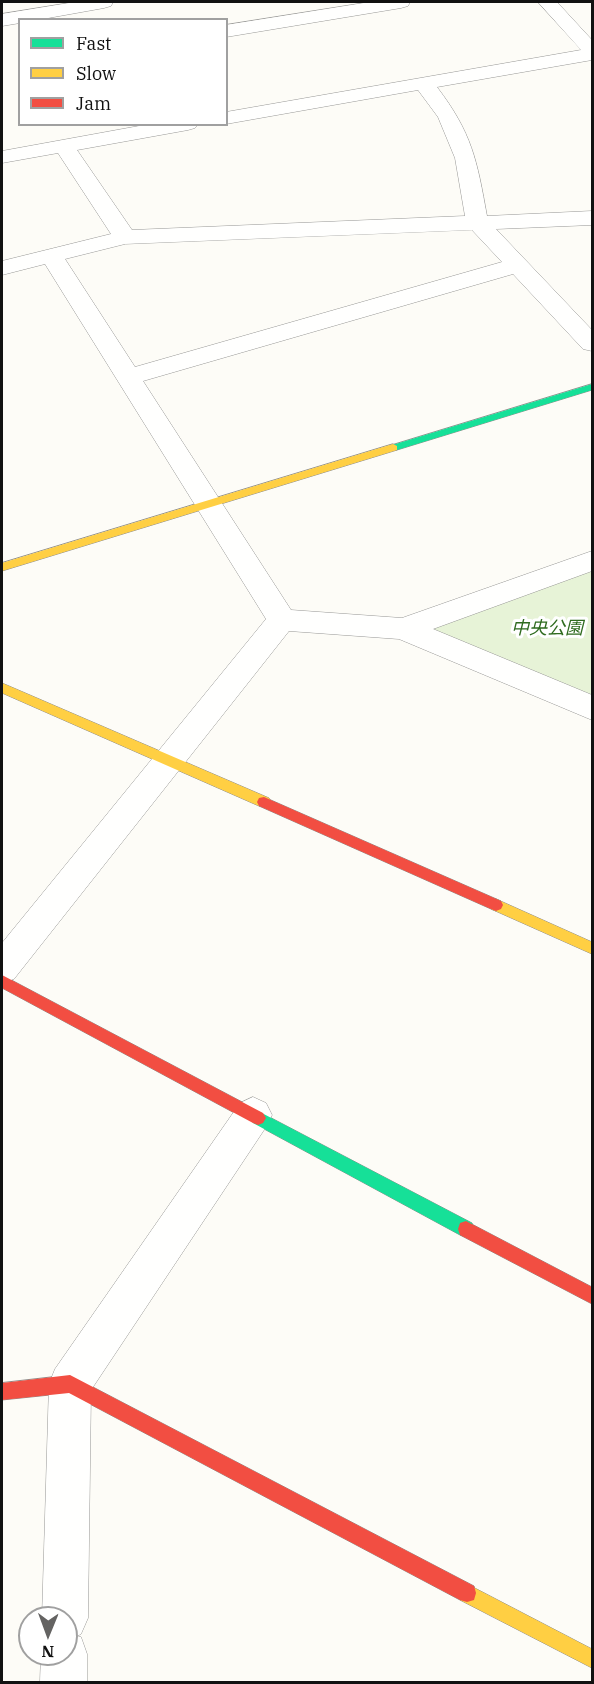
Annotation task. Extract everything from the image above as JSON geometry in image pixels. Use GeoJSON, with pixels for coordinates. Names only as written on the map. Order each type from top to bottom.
{"type":"FeatureCollection","features":[{"type":"Feature","properties":{"kind":"street"},"geometry":{"type":"LineString","coordinates":[[2,20],[98,2],[105,18]]}},
{"type":"Feature","properties":{"kind":"street"},"geometry":{"type":"LineString","coordinates":[[228,31],[401,2]]}},
{"type":"Feature","properties":{"kind":"street"},"geometry":{"type":"LineString","coordinates":[[547,2],[592,53]]}},
{"type":"Feature","properties":{"kind":"street"},"geometry":{"type":"LineString","coordinates":[[228,118],[592,53]]}},
{"type":"Feature","properties":{"kind":"street"},"geometry":{"type":"LineString","coordinates":[[423,83],[448,116],[466,158],[477,222],[592,344]]}},
{"type":"Feature","properties":{"kind":"street"},"geometry":{"type":"LineString","coordinates":[[7,150],[64,146],[180,126]]}},
{"type":"Feature","properties":{"kind":"street"},"geometry":{"type":"LineString","coordinates":[[64,146],[125,237]]}},
{"type":"Feature","properties":{"kind":"street"},"geometry":{"type":"LineString","coordinates":[[2,268],[125,237],[592,218]]}},
{"type":"Feature","properties":{"kind":"street"},"geometry":{"type":"LineString","coordinates":[[51,255],[282,620]]}},
{"type":"Feature","properties":{"kind":"street"},"geometry":{"type":"LineString","coordinates":[[128,377],[518,265]]}},
{"type":"Feature","properties":{"kind":"street"},"geometry":{"type":"LineString","coordinates":[[2,567],[592,387]]}},
{"type":"Feature","properties":{"kind":"street"},"geometry":{"type":"LineString","coordinates":[[403,629],[592,561]]}},
{"type":"Feature","properties":{"kind":"street"},"geometry":{"type":"LineString","coordinates":[[282,620],[403,629],[592,708]]}},
{"type":"Feature","properties":{"kind":"street"},"geometry":{"type":"LineString","coordinates":[[2,968],[282,620]]}},
{"type":"Feature","properties":{"kind":"street"},"geometry":{"type":"LineString","coordinates":[[2,688],[171,760],[592,948]]}},
{"type":"Feature","properties":{"kind":"street"},"geometry":{"type":"LineString","coordinates":[[2,981],[592,1296]]}},
{"type":"Feature","properties":{"kind":"street"},"geometry":{"type":"LineString","coordinates":[[65,1606],[70,1383],[254,1115]]}},
{"type":"Feature","properties":{"kind":"street"},"geometry":{"type":"LineString","coordinates":[[2,1392],[70,1383],[592,1659]]}},
{"type":"Feature","properties":{"kind":"street"},"geometry":{"type":"LineString","coordinates":[[63,1683],[64,1666]]}},
{"type":"Feature","properties":{"kind":"green space","name":"中央公園"},"geometry":{"type":"Polygon","coordinates":[[[592,565],[592,695],[426,628],[592,565]]]}},
{"type":"Feature","properties":{"kind":"traffic: fast"},"geometry":{"type":"LineString","coordinates":[[393,448],[592,387]]}},
{"type":"Feature","properties":{"kind":"traffic: fast"},"geometry":{"type":"LineString","coordinates":[[258,1118],[466,1229]]}},
{"type":"Feature","properties":{"kind":"traffic: slow"},"geometry":{"type":"LineString","coordinates":[[2,567],[393,448]]}},
{"type":"Feature","properties":{"kind":"traffic: slow"},"geometry":{"type":"LineString","coordinates":[[2,688],[264,802]]}},
{"type":"Feature","properties":{"kind":"traffic: slow"},"geometry":{"type":"LineString","coordinates":[[496,905],[592,948]]}},
{"type":"Feature","properties":{"kind":"traffic: slow"},"geometry":{"type":"LineString","coordinates":[[467,1593],[592,1659]]}},
{"type":"Feature","properties":{"kind":"traffic: jam"},"geometry":{"type":"LineString","coordinates":[[264,802],[496,905]]}},
{"type":"Feature","properties":{"kind":"traffic: jam"},"geometry":{"type":"LineString","coordinates":[[2,981],[258,1118]]}},
{"type":"Feature","properties":{"kind":"traffic: jam"},"geometry":{"type":"LineString","coordinates":[[466,1229],[592,1296]]}},
{"type":"Feature","properties":{"kind":"traffic: jam"},"geometry":{"type":"LineString","coordinates":[[2,1392],[70,1384],[467,1593]]}}]}
